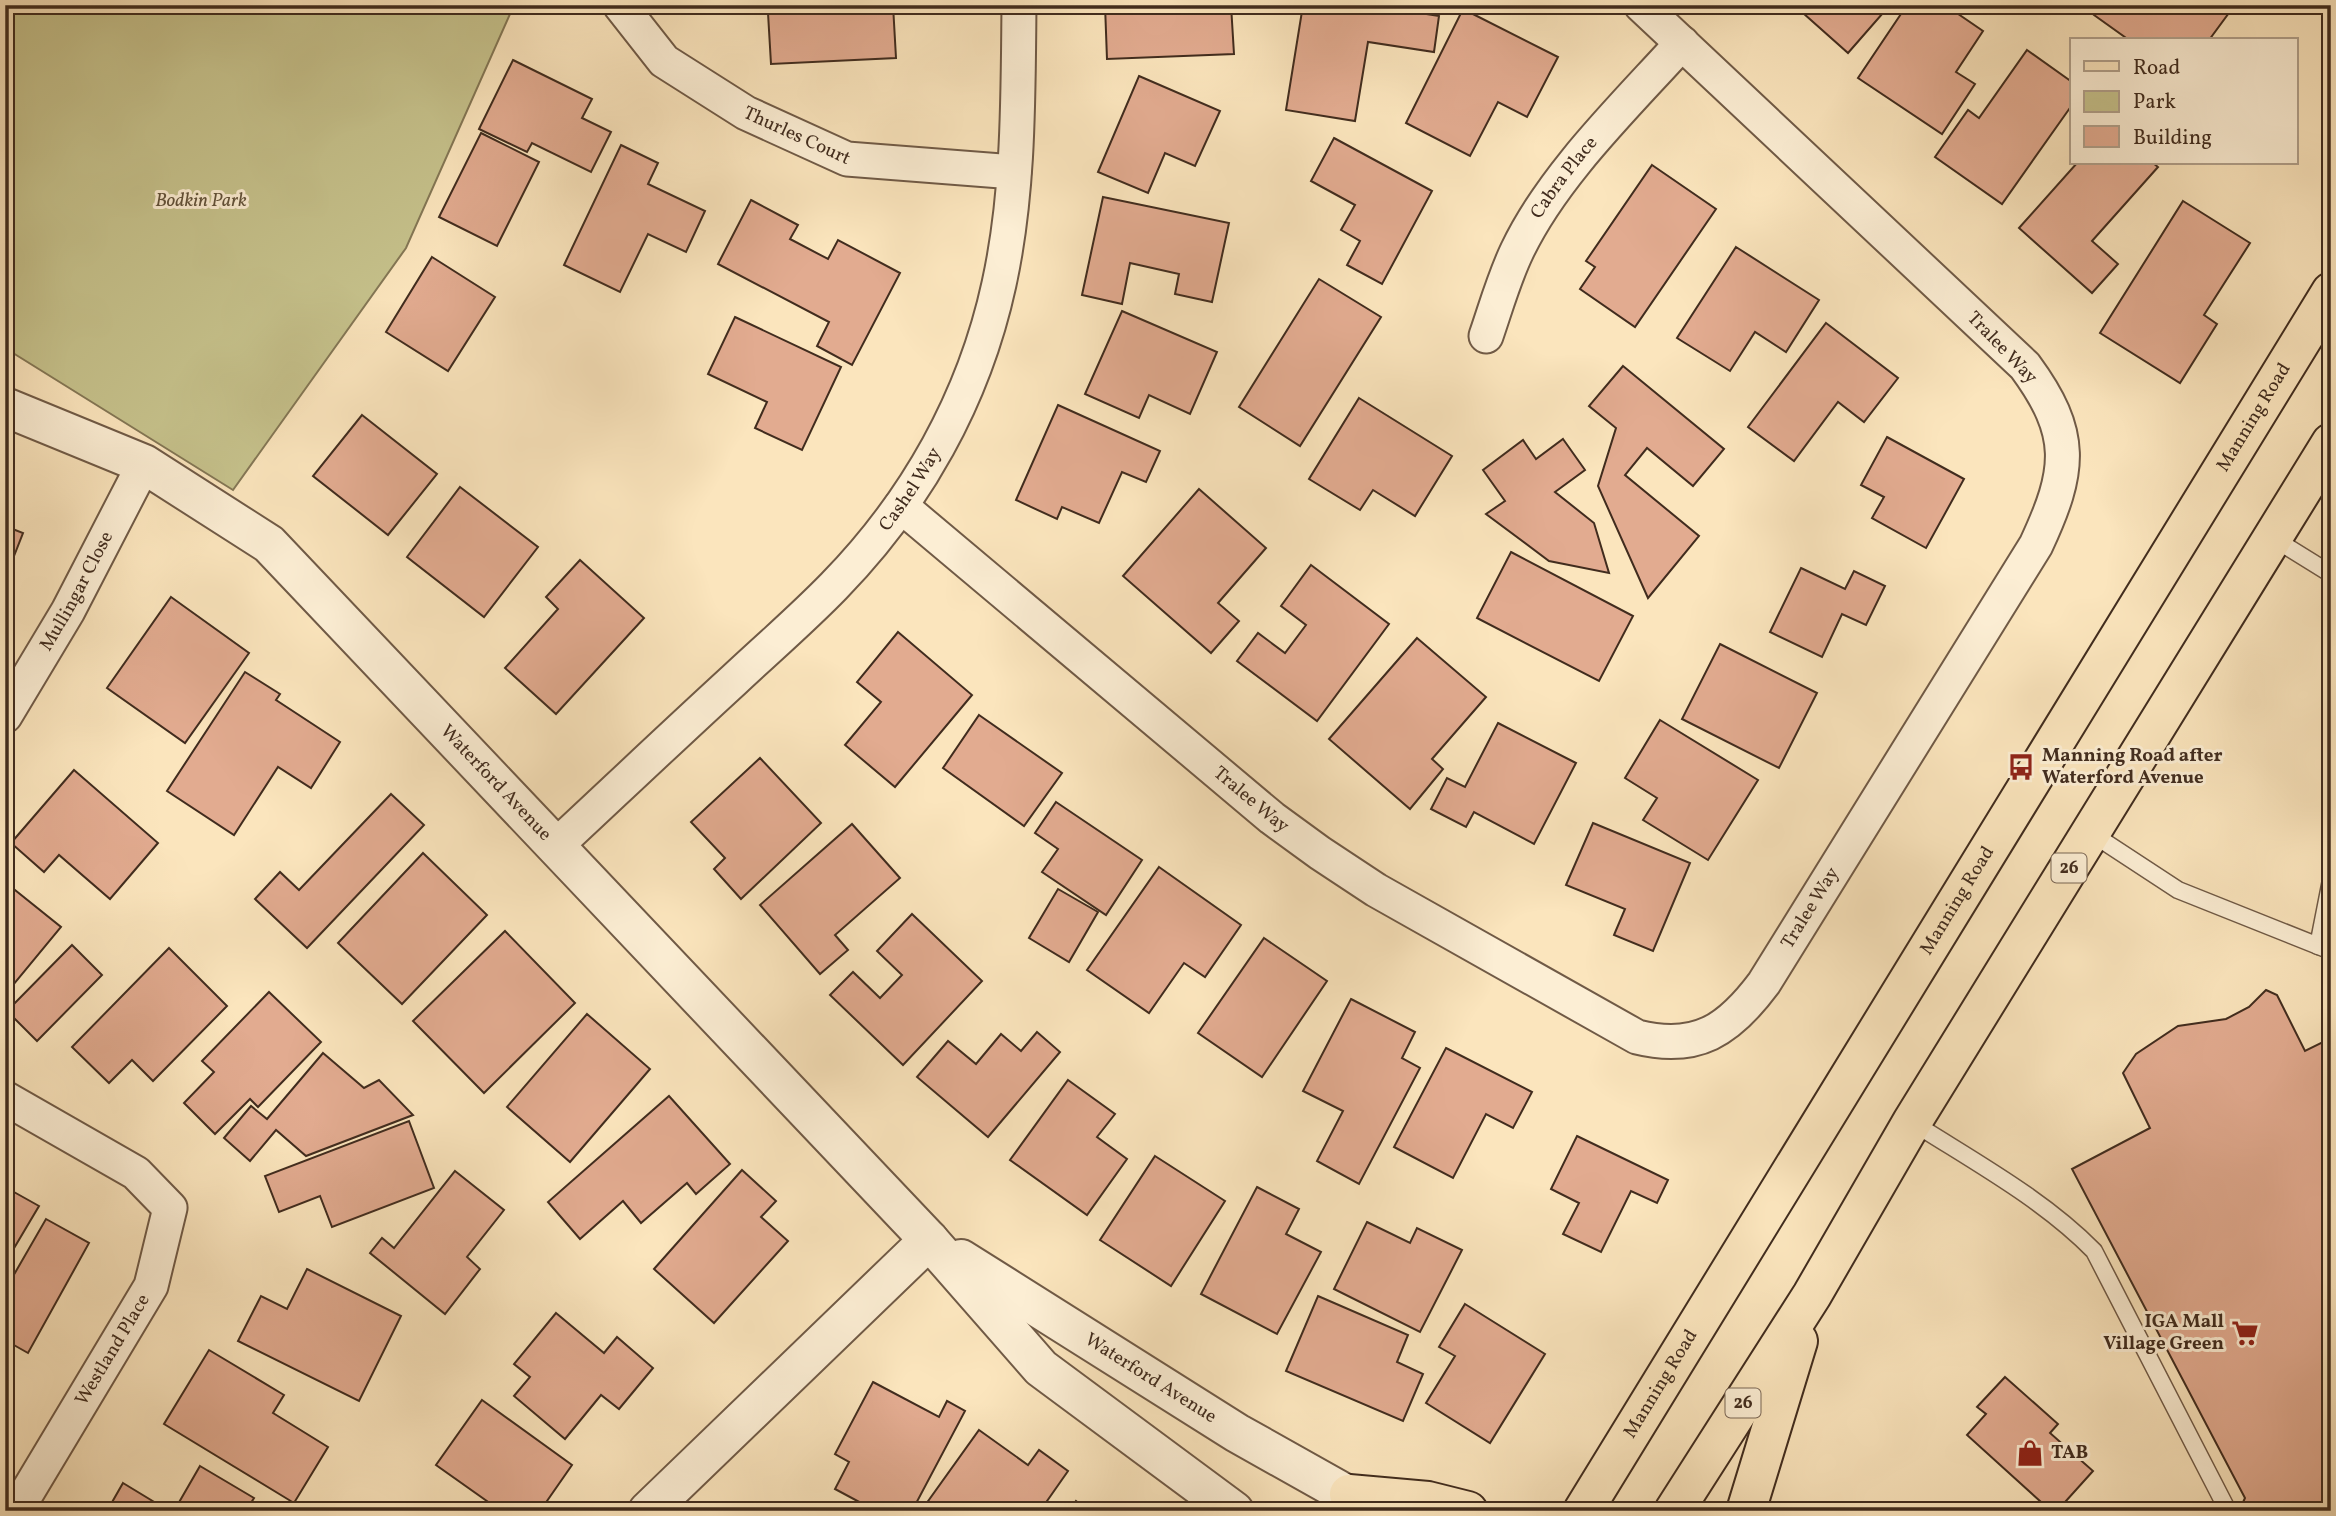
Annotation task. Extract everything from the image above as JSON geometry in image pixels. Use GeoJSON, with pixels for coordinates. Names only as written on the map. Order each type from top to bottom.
{"type":"FeatureCollection","features":[{"type":"Feature","properties":{"kind":"main road","name":"Manning Road"},"geometry":{"type":"LineString","coordinates":[[1591,1497],[2331,292]]}},
{"type":"Feature","properties":{"kind":"main road","name":"26"},"geometry":{"type":"LineString","coordinates":[[1674,1511],[1812,1295],[1912,1122],[2331,443]]}},
{"type":"Feature","properties":{"kind":"main road"},"geometry":{"type":"LineString","coordinates":[[1746,1511],[1812,1295]]}},
{"type":"Feature","properties":{"kind":"main road"},"geometry":{"type":"LineString","coordinates":[[1560,1511],[1591,1497]]}},
{"type":"Feature","properties":{"kind":"main road"},"geometry":{"type":"LineString","coordinates":[[1362,1502],[1428,1501],[1468,1511]]}},
{"type":"Feature","properties":{"kind":"street","name":"Thurles Court"},"geometry":{"type":"LineString","coordinates":[[620,5],[664,61],[746,113],[847,159],[1014,172]]}},
{"type":"Feature","properties":{"kind":"street","name":"Cashel Way"},"geometry":{"type":"LineString","coordinates":[[556,846],[834,586],[901,506],[950,428],[971,380],[999,285],[1014,172],[1019,5]]}},
{"type":"Feature","properties":{"kind":"street","name":"Tralee Way"},"geometry":{"type":"LineString","coordinates":[[901,506],[1272,818],[1351,874],[1637,1037],[1658,1042],[1687,1042],[1716,1031],[1742,1013],[1808,912],[2036,545],[2055,503],[2063,471],[2057,420],[2044,393],[2025,366],[1641,5]]}},
{"type":"Feature","properties":{"kind":"street","name":"Cabra Place"},"geometry":{"type":"LineString","coordinates":[[1486,336],[1518,248],[1556,188],[1577,158],[1682,43]]}},
{"type":"Feature","properties":{"kind":"street","name":"Waterford Avenue"},"geometry":{"type":"LineString","coordinates":[[5,407],[144,464],[269,544],[929,1240],[1041,1368],[1234,1511]]}},
{"type":"Feature","properties":{"kind":"street","name":"Mullingar Close"},"geometry":{"type":"LineString","coordinates":[[5,716],[68,611],[144,464]]}},
{"type":"Feature","properties":{"kind":"street","name":"Westland Place"},"geometry":{"type":"LineString","coordinates":[[5,1098],[136,1173],[170,1208],[151,1286],[16,1511]]}},
{"type":"Feature","properties":{"kind":"street","name":"Waterford Avenue"},"geometry":{"type":"LineString","coordinates":[[929,1240],[1237,1433],[1362,1502]]}},
{"type":"Feature","properties":{"kind":"street"},"geometry":{"type":"LineString","coordinates":[[648,1511],[929,1240]]}},
{"type":"Feature","properties":{"kind":"lane"},"geometry":{"type":"LineString","coordinates":[[2273,538],[2331,574]]}},
{"type":"Feature","properties":{"kind":"lane"},"geometry":{"type":"LineString","coordinates":[[2091,833],[2178,890],[2325,948],[2331,880]]}},
{"type":"Feature","properties":{"kind":"lane"},"geometry":{"type":"LineString","coordinates":[[1912,1122],[2014,1189],[2080,1236],[2094,1251],[2228,1511]]}},
{"type":"Feature","properties":{"kind":"green space","name":"Bodkin Park"},"geometry":{"type":"Polygon","coordinates":[[[5,5],[514,5],[406,248],[233,490],[5,348],[5,5]]]}},
{"type":"Feature","properties":{"kind":"building"},"geometry":{"type":"Polygon","coordinates":[[[795,5],[893,5],[896,58],[771,64],[768,13],[796,12],[795,5]]]}},
{"type":"Feature","properties":{"kind":"building"},"geometry":{"type":"Polygon","coordinates":[[[1105,5],[1231,5],[1234,54],[1107,59],[1105,5]]]}},
{"type":"Feature","properties":{"kind":"building"},"geometry":{"type":"Polygon","coordinates":[[[1303,5],[1370,5],[1439,16],[1434,52],[1368,42],[1355,121],[1286,110],[1303,5]]]}},
{"type":"Feature","properties":{"kind":"building"},"geometry":{"type":"Polygon","coordinates":[[[1794,5],[1890,5],[1848,53],[1794,5]]]}},
{"type":"Feature","properties":{"kind":"building"},"geometry":{"type":"Polygon","coordinates":[[[1907,5],[1945,5],[1983,31],[1956,72],[1975,84],[1942,134],[1858,78],[1907,5]]]}},
{"type":"Feature","properties":{"kind":"building"},"geometry":{"type":"Polygon","coordinates":[[[2100,5],[2234,6],[2210,38],[2126,38],[2094,15],[2100,5]]]}},
{"type":"Feature","properties":{"kind":"building"},"geometry":{"type":"Polygon","coordinates":[[[1463,9],[1558,57],[1527,117],[1498,102],[1470,156],[1406,123],[1463,9]]]}},
{"type":"Feature","properties":{"kind":"building"},"geometry":{"type":"Polygon","coordinates":[[[2027,50],[2070,81],[2070,108],[2002,204],[1935,157],[1968,110],[1979,118],[2027,50]]]}},
{"type":"Feature","properties":{"kind":"building"},"geometry":{"type":"Polygon","coordinates":[[[513,60],[592,99],[582,118],[611,132],[591,172],[532,143],[527,152],[479,129],[513,60]]]}},
{"type":"Feature","properties":{"kind":"building"},"geometry":{"type":"Polygon","coordinates":[[[1139,76],[1220,111],[1195,166],[1165,153],[1148,193],[1098,172],[1139,76]]]}},
{"type":"Feature","properties":{"kind":"building"},"geometry":{"type":"Polygon","coordinates":[[[481,133],[539,162],[497,246],[439,217],[481,133]]]}},
{"type":"Feature","properties":{"kind":"building"},"geometry":{"type":"Polygon","coordinates":[[[1334,138],[1432,191],[1382,284],[1347,265],[1360,241],[1341,230],[1355,205],[1311,181],[1334,138]]]}},
{"type":"Feature","properties":{"kind":"building"},"geometry":{"type":"Polygon","coordinates":[[[621,145],[658,163],[648,184],[705,211],[686,252],[648,234],[620,292],[564,265],[621,145]]]}},
{"type":"Feature","properties":{"kind":"building"},"geometry":{"type":"Polygon","coordinates":[[[2076,164],[2154,164],[2158,167],[2092,241],[2118,264],[2092,293],[2019,228],[2076,164]]]}},
{"type":"Feature","properties":{"kind":"building"},"geometry":{"type":"Polygon","coordinates":[[[1652,165],[1716,209],[1635,327],[1580,289],[1595,267],[1586,261],[1652,165]]]}},
{"type":"Feature","properties":{"kind":"building"},"geometry":{"type":"Polygon","coordinates":[[[1103,197],[1229,223],[1212,302],[1175,294],[1179,274],[1130,263],[1122,304],[1082,295],[1103,197]]]}},
{"type":"Feature","properties":{"kind":"building"},"geometry":{"type":"Polygon","coordinates":[[[751,200],[798,225],[790,239],[828,259],[838,240],[900,273],[852,365],[817,346],[829,322],[718,264],[751,200]]]}},
{"type":"Feature","properties":{"kind":"building"},"geometry":{"type":"Polygon","coordinates":[[[2183,201],[2250,243],[2204,315],[2217,324],[2180,383],[2100,333],[2183,201]]]}},
{"type":"Feature","properties":{"kind":"building"},"geometry":{"type":"Polygon","coordinates":[[[1736,247],[1819,300],[1786,352],[1755,332],[1730,371],[1677,338],[1736,247]]]}},
{"type":"Feature","properties":{"kind":"building"},"geometry":{"type":"Polygon","coordinates":[[[432,257],[495,297],[448,371],[386,332],[432,257]]]}},
{"type":"Feature","properties":{"kind":"building"},"geometry":{"type":"Polygon","coordinates":[[[1319,279],[1381,317],[1300,446],[1239,407],[1319,279]]]}},
{"type":"Feature","properties":{"kind":"building"},"geometry":{"type":"Polygon","coordinates":[[[1122,311],[1217,352],[1190,414],[1149,395],[1139,418],[1085,394],[1122,311]]]}},
{"type":"Feature","properties":{"kind":"building"},"geometry":{"type":"Polygon","coordinates":[[[735,317],[841,367],[802,450],[755,428],[767,402],[708,374],[735,317]]]}},
{"type":"Feature","properties":{"kind":"building"},"geometry":{"type":"Polygon","coordinates":[[[1826,323],[1898,378],[1864,422],[1838,402],[1794,461],[1748,427],[1826,323]]]}},
{"type":"Feature","properties":{"kind":"building"},"geometry":{"type":"Polygon","coordinates":[[[1623,366],[1724,449],[1693,486],[1647,448],[1625,475],[1699,536],[1648,598],[1598,486],[1616,428],[1589,406],[1623,366]]]}},
{"type":"Feature","properties":{"kind":"building"},"geometry":{"type":"Polygon","coordinates":[[[1359,398],[1452,456],[1415,516],[1373,490],[1360,510],[1309,479],[1359,398]]]}},
{"type":"Feature","properties":{"kind":"building"},"geometry":{"type":"Polygon","coordinates":[[[1058,405],[1160,451],[1146,482],[1122,472],[1099,523],[1062,507],[1057,519],[1016,500],[1058,405]]]}},
{"type":"Feature","properties":{"kind":"building"},"geometry":{"type":"Polygon","coordinates":[[[362,415],[437,474],[388,535],[313,476],[362,415]]]}},
{"type":"Feature","properties":{"kind":"building"},"geometry":{"type":"Polygon","coordinates":[[[1887,437],[1964,479],[1926,548],[1872,518],[1884,497],[1861,485],[1887,437]]]}},
{"type":"Feature","properties":{"kind":"building"},"geometry":{"type":"Polygon","coordinates":[[[1563,439],[1585,470],[1555,492],[1594,523],[1609,573],[1549,561],[1486,514],[1505,501],[1483,470],[1523,440],[1536,459],[1563,439]]]}},
{"type":"Feature","properties":{"kind":"building"},"geometry":{"type":"Polygon","coordinates":[[[460,487],[538,547],[484,617],[407,557],[460,487]]]}},
{"type":"Feature","properties":{"kind":"building"},"geometry":{"type":"Polygon","coordinates":[[[1199,489],[1266,548],[1218,603],[1239,621],[1211,653],[1123,576],[1199,489]]]}},
{"type":"Feature","properties":{"kind":"building"},"geometry":{"type":"Polygon","coordinates":[[[5,526],[23,533],[5,579],[5,526]]]}},
{"type":"Feature","properties":{"kind":"building"},"geometry":{"type":"Polygon","coordinates":[[[1511,552],[1633,616],[1599,681],[1477,618],[1511,552]]]}},
{"type":"Feature","properties":{"kind":"building"},"geometry":{"type":"Polygon","coordinates":[[[580,560],[644,618],[556,714],[505,668],[558,609],[546,597],[580,560]]]}},
{"type":"Feature","properties":{"kind":"building"},"geometry":{"type":"Polygon","coordinates":[[[1311,565],[1389,624],[1317,721],[1237,661],[1258,633],[1285,653],[1306,625],[1281,606],[1311,565]]]}},
{"type":"Feature","properties":{"kind":"building"},"geometry":{"type":"Polygon","coordinates":[[[1801,568],[1845,589],[1854,571],[1885,586],[1866,625],[1842,614],[1822,657],[1770,632],[1801,568]]]}},
{"type":"Feature","properties":{"kind":"building"},"geometry":{"type":"Polygon","coordinates":[[[171,597],[249,653],[185,743],[107,688],[171,597]]]}},
{"type":"Feature","properties":{"kind":"building"},"geometry":{"type":"Polygon","coordinates":[[[898,632],[972,695],[895,787],[845,745],[881,702],[857,682],[898,632]]]}},
{"type":"Feature","properties":{"kind":"building"},"geometry":{"type":"Polygon","coordinates":[[[1417,638],[1486,697],[1432,759],[1443,769],[1410,809],[1329,739],[1417,638]]]}},
{"type":"Feature","properties":{"kind":"building"},"geometry":{"type":"Polygon","coordinates":[[[1720,644],[1817,693],[1779,768],[1682,719],[1720,644]]]}},
{"type":"Feature","properties":{"kind":"building"},"geometry":{"type":"Polygon","coordinates":[[[245,672],[280,694],[276,700],[340,742],[311,788],[278,767],[234,835],[167,791],[245,672]]]}},
{"type":"Feature","properties":{"kind":"building"},"geometry":{"type":"Polygon","coordinates":[[[979,715],[1062,773],[1024,826],[943,768],[979,715]]]}},
{"type":"Feature","properties":{"kind":"building"},"geometry":{"type":"Polygon","coordinates":[[[1660,720],[1758,780],[1708,860],[1643,820],[1657,798],[1625,778],[1660,720]]]}},
{"type":"Feature","properties":{"kind":"building"},"geometry":{"type":"Polygon","coordinates":[[[1498,723],[1576,763],[1534,844],[1474,812],[1466,827],[1431,809],[1447,778],[1465,787],[1498,723]]]}},
{"type":"Feature","properties":{"kind":"building"},"geometry":{"type":"Polygon","coordinates":[[[760,758],[821,823],[741,899],[714,869],[725,858],[691,822],[760,758]]]}},
{"type":"Feature","properties":{"kind":"building"},"geometry":{"type":"Polygon","coordinates":[[[74,770],[158,843],[110,899],[59,855],[44,872],[11,843],[74,770]]]}},
{"type":"Feature","properties":{"kind":"building"},"geometry":{"type":"Polygon","coordinates":[[[391,794],[424,825],[307,948],[255,899],[280,872],[299,890],[391,794]]]}},
{"type":"Feature","properties":{"kind":"building"},"geometry":{"type":"Polygon","coordinates":[[[1056,802],[1142,860],[1106,915],[1042,872],[1058,849],[1035,833],[1056,802]]]}},
{"type":"Feature","properties":{"kind":"building"},"geometry":{"type":"Polygon","coordinates":[[[1593,823],[1690,863],[1653,951],[1614,935],[1625,909],[1566,885],[1593,823]]]}},
{"type":"Feature","properties":{"kind":"building"},"geometry":{"type":"Polygon","coordinates":[[[852,824],[900,878],[835,935],[848,950],[820,974],[760,905],[852,824]]]}},
{"type":"Feature","properties":{"kind":"building"},"geometry":{"type":"Polygon","coordinates":[[[423,853],[487,915],[402,1004],[338,943],[423,853]]]}},
{"type":"Feature","properties":{"kind":"building"},"geometry":{"type":"Polygon","coordinates":[[[1159,867],[1241,925],[1205,977],[1184,963],[1149,1013],[1087,970],[1159,867]]]}},
{"type":"Feature","properties":{"kind":"building"},"geometry":{"type":"Polygon","coordinates":[[[5,882],[61,927],[9,990],[5,987],[5,882]]]}},
{"type":"Feature","properties":{"kind":"building"},"geometry":{"type":"Polygon","coordinates":[[[1058,889],[1098,912],[1069,962],[1029,938],[1058,889]]]}},
{"type":"Feature","properties":{"kind":"building"},"geometry":{"type":"Polygon","coordinates":[[[912,914],[982,981],[903,1065],[830,995],[853,972],[880,998],[902,975],[877,951],[912,914]]]}},
{"type":"Feature","properties":{"kind":"building"},"geometry":{"type":"Polygon","coordinates":[[[505,931],[575,1003],[484,1093],[413,1021],[505,931]]]}},
{"type":"Feature","properties":{"kind":"building"},"geometry":{"type":"Polygon","coordinates":[[[1264,938],[1327,981],[1262,1077],[1198,1033],[1264,938]]]}},
{"type":"Feature","properties":{"kind":"building"},"geometry":{"type":"Polygon","coordinates":[[[72,945],[102,975],[37,1041],[7,1011],[72,945]]]}},
{"type":"Feature","properties":{"kind":"building"},"geometry":{"type":"Polygon","coordinates":[[[169,948],[227,1006],[153,1081],[132,1060],[109,1083],[72,1047],[169,948]]]}},
{"type":"Feature","properties":{"kind":"building","name":"IGA Mall Village Green"},"geometry":{"type":"Polygon","coordinates":[[[2266,990],[2277,995],[2305,1051],[2331,1038],[2331,1511],[2239,1511],[2245,1498],[2072,1169],[2150,1128],[2123,1073],[2136,1054],[2178,1026],[2226,1019],[2249,1007],[2266,990]]]}},
{"type":"Feature","properties":{"kind":"building"},"geometry":{"type":"Polygon","coordinates":[[[269,992],[321,1042],[258,1107],[250,1099],[215,1134],[184,1103],[214,1072],[202,1061],[269,992]]]}},
{"type":"Feature","properties":{"kind":"building"},"geometry":{"type":"Polygon","coordinates":[[[1351,999],[1415,1032],[1402,1058],[1420,1068],[1359,1184],[1317,1161],[1343,1111],[1303,1091],[1351,999]]]}},
{"type":"Feature","properties":{"kind":"building"},"geometry":{"type":"Polygon","coordinates":[[[587,1014],[650,1069],[570,1162],[507,1107],[587,1014]]]}},
{"type":"Feature","properties":{"kind":"building"},"geometry":{"type":"Polygon","coordinates":[[[1037,1032],[1060,1052],[988,1137],[917,1077],[948,1041],[976,1064],[1001,1034],[1021,1051],[1037,1032]]]}},
{"type":"Feature","properties":{"kind":"building"},"geometry":{"type":"Polygon","coordinates":[[[1446,1048],[1532,1092],[1513,1128],[1486,1114],[1453,1178],[1394,1147],[1446,1048]]]}},
{"type":"Feature","properties":{"kind":"building"},"geometry":{"type":"Polygon","coordinates":[[[323,1053],[364,1088],[379,1080],[413,1115],[306,1156],[276,1130],[250,1161],[224,1138],[251,1106],[267,1119],[323,1053]]]}},
{"type":"Feature","properties":{"kind":"building"},"geometry":{"type":"Polygon","coordinates":[[[1068,1080],[1115,1114],[1097,1137],[1127,1159],[1087,1215],[1010,1160],[1068,1080]]]}},
{"type":"Feature","properties":{"kind":"building"},"geometry":{"type":"Polygon","coordinates":[[[669,1096],[730,1164],[696,1194],[687,1183],[641,1223],[623,1201],[580,1239],[548,1202],[669,1096]]]}},
{"type":"Feature","properties":{"kind":"building"},"geometry":{"type":"Polygon","coordinates":[[[409,1121],[434,1188],[332,1227],[320,1196],[279,1212],[265,1176],[409,1121]]]}},
{"type":"Feature","properties":{"kind":"building"},"geometry":{"type":"Polygon","coordinates":[[[1577,1136],[1668,1180],[1657,1203],[1631,1191],[1601,1252],[1563,1234],[1579,1203],[1551,1189],[1577,1136]]]}},
{"type":"Feature","properties":{"kind":"building"},"geometry":{"type":"Polygon","coordinates":[[[1155,1156],[1225,1201],[1171,1286],[1100,1240],[1155,1156]]]}},
{"type":"Feature","properties":{"kind":"building"},"geometry":{"type":"Polygon","coordinates":[[[742,1170],[776,1201],[761,1217],[788,1241],[714,1323],[654,1269],[742,1170]]]}},
{"type":"Feature","properties":{"kind":"building"},"geometry":{"type":"Polygon","coordinates":[[[455,1171],[504,1210],[467,1257],[480,1269],[445,1314],[370,1253],[382,1238],[394,1248],[455,1171]]]}},
{"type":"Feature","properties":{"kind":"building"},"geometry":{"type":"Polygon","coordinates":[[[5,1187],[39,1206],[7,1260],[5,1260],[5,1187]]]}},
{"type":"Feature","properties":{"kind":"building"},"geometry":{"type":"Polygon","coordinates":[[[1257,1187],[1299,1209],[1286,1234],[1321,1252],[1277,1334],[1201,1294],[1257,1187]]]}},
{"type":"Feature","properties":{"kind":"building"},"geometry":{"type":"Polygon","coordinates":[[[46,1219],[89,1243],[28,1353],[5,1340],[5,1284],[8,1285],[46,1219]]]}},
{"type":"Feature","properties":{"kind":"building"},"geometry":{"type":"Polygon","coordinates":[[[1367,1222],[1410,1243],[1417,1228],[1462,1250],[1420,1332],[1334,1289],[1367,1222]]]}},
{"type":"Feature","properties":{"kind":"building"},"geometry":{"type":"Polygon","coordinates":[[[307,1269],[401,1316],[359,1401],[238,1341],[261,1296],[287,1309],[307,1269]]]}},
{"type":"Feature","properties":{"kind":"building"},"geometry":{"type":"Polygon","coordinates":[[[1318,1296],[1408,1335],[1397,1362],[1423,1374],[1403,1421],[1286,1371],[1318,1296]]]}},
{"type":"Feature","properties":{"kind":"building"},"geometry":{"type":"Polygon","coordinates":[[[1465,1304],[1545,1354],[1490,1443],[1426,1403],[1455,1356],[1439,1347],[1465,1304]]]}},
{"type":"Feature","properties":{"kind":"building"},"geometry":{"type":"Polygon","coordinates":[[[556,1313],[604,1353],[617,1337],[653,1368],[619,1409],[601,1395],[565,1439],[514,1396],[530,1377],[514,1364],[556,1313]]]}},
{"type":"Feature","properties":{"kind":"building"},"geometry":{"type":"Polygon","coordinates":[[[209,1350],[284,1395],[273,1413],[328,1447],[294,1503],[164,1424],[209,1350]]]}},
{"type":"Feature","properties":{"kind":"building"},"geometry":{"type":"Polygon","coordinates":[[[5,1359],[12,1363],[5,1376],[5,1359]]]}},
{"type":"Feature","properties":{"kind":"building","name":"TAB"},"geometry":{"type":"Polygon","coordinates":[[[2005,1377],[2058,1424],[2050,1433],[2093,1471],[2057,1511],[2051,1511],[1967,1435],[1986,1414],[1977,1407],[2005,1377]]]}},
{"type":"Feature","properties":{"kind":"building"},"geometry":{"type":"Polygon","coordinates":[[[873,1382],[939,1417],[947,1401],[965,1411],[912,1511],[876,1511],[835,1489],[849,1462],[835,1454],[873,1382]]]}},
{"type":"Feature","properties":{"kind":"building"},"geometry":{"type":"Polygon","coordinates":[[[482,1400],[572,1465],[540,1511],[501,1511],[436,1465],[482,1400]]]}},
{"type":"Feature","properties":{"kind":"building"},"geometry":{"type":"Polygon","coordinates":[[[979,1430],[1028,1465],[1039,1450],[1068,1471],[1040,1511],[921,1511],[979,1430]]]}},
{"type":"Feature","properties":{"kind":"building"},"geometry":{"type":"Polygon","coordinates":[[[200,1466],[254,1498],[246,1511],[174,1511],[200,1466]]]}},
{"type":"Feature","properties":{"kind":"building"},"geometry":{"type":"Polygon","coordinates":[[[123,1483],[169,1511],[107,1511],[123,1483]]]}},
{"type":"Feature","properties":{"kind":"building"},"geometry":{"type":"Polygon","coordinates":[[[1076,1501],[1089,1511],[1069,1511],[1076,1501]]]}},
{"type":"Feature","properties":{"kind":"building"},"geometry":{"type":"Polygon","coordinates":[[[383,1503],[398,1511],[378,1511],[383,1503]]]}},
{"type":"Feature","properties":{"kind":"building"},"geometry":{"type":"Polygon","coordinates":[[[1873,1504],[1892,1507],[1891,1510],[1896,1511],[1872,1511],[1873,1504]]]}},
{"type":"Feature","properties":{"kind":"place","name":"Manning Road after Waterford Avenue"},"geometry":{"type":"Point","coordinates":[2021,767]}},
{"type":"Feature","properties":{"kind":"place","name":"IGA Mall Village Green"},"geometry":{"type":"Point","coordinates":[2245,1333]}},
{"type":"Feature","properties":{"kind":"place","name":"TAB"},"geometry":{"type":"Point","coordinates":[2030,1453]}}]}
